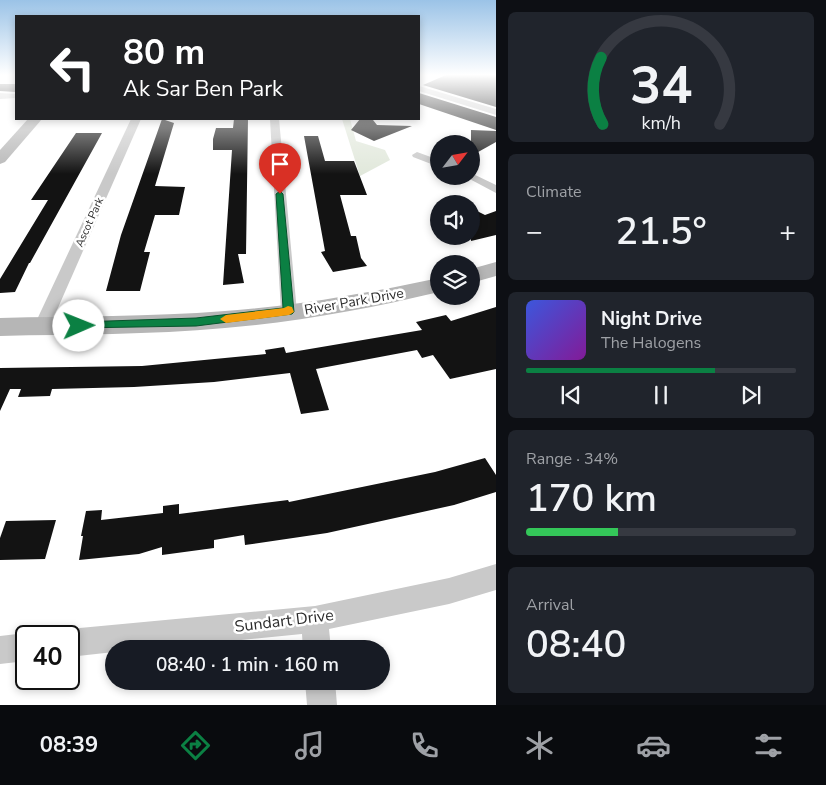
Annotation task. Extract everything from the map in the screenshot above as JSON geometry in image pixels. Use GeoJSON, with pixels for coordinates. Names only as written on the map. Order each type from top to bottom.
{"type":"FeatureCollection","features":[{"type":"Feature","properties":{"kind":"street"},"geometry":{"type":"LineString","coordinates":[[483,108],[496,112]]}},
{"type":"Feature","properties":{"kind":"street"},"geometry":{"type":"LineString","coordinates":[[0,159],[34,120]]}},
{"type":"Feature","properties":{"kind":"street","name":"Ascot Park"},"geometry":{"type":"LineString","coordinates":[[42,326],[136,120]]}},
{"type":"Feature","properties":{"kind":"street"},"geometry":{"type":"LineString","coordinates":[[274,120],[289,312]]}},
{"type":"Feature","properties":{"kind":"street"},"geometry":{"type":"LineString","coordinates":[[417,155],[430,160]]}},
{"type":"Feature","properties":{"kind":"street"},"geometry":{"type":"LineString","coordinates":[[480,181],[496,189]]}},
{"type":"Feature","properties":{"kind":"street"},"geometry":{"type":"LineString","coordinates":[[480,273],[496,269]]}},
{"type":"Feature","properties":{"kind":"street","name":"River Park Drive"},"geometry":{"type":"LineString","coordinates":[[0,327],[196,322],[289,312],[375,299],[430,287]]}},
{"type":"Feature","properties":{"kind":"street","name":"Sundart Drive"},"geometry":{"type":"LineString","coordinates":[[80,642],[315,619],[449,591],[496,577]]}},
{"type":"Feature","properties":{"kind":"street"},"geometry":{"type":"LineString","coordinates":[[315,619],[316,640]]}},
{"type":"Feature","properties":{"kind":"street"},"geometry":{"type":"LineString","coordinates":[[0,650],[15,648]]}},
{"type":"Feature","properties":{"kind":"street"},"geometry":{"type":"LineString","coordinates":[[321,690],[322,705]]}},
{"type":"Feature","properties":{"kind":"shaded area"},"geometry":{"type":"Polygon","coordinates":[[[342,120],[350,120],[356,141],[385,150],[390,160],[360,176],[342,120]]]}},
{"type":"Feature","properties":{"kind":"building"},"geometry":{"type":"Polygon","coordinates":[[[431,108],[467,108],[496,117],[496,130],[431,108]]]}},
{"type":"Feature","properties":{"kind":"building"},"geometry":{"type":"Polygon","coordinates":[[[162,120],[174,123],[155,186],[185,187],[179,215],[155,215],[144,252],[150,252],[140,291],[106,291],[121,235],[162,120]]]}},
{"type":"Feature","properties":{"kind":"building"},"geometry":{"type":"Polygon","coordinates":[[[234,120],[248,120],[246,254],[238,254],[244,283],[223,285],[232,150],[213,150],[213,139],[216,128],[233,128],[234,120]]]}},
{"type":"Feature","properties":{"kind":"building"},"geometry":{"type":"Polygon","coordinates":[[[359,120],[373,120],[377,125],[412,126],[374,141],[351,130],[359,120]]]}},
{"type":"Feature","properties":{"kind":"building"},"geometry":{"type":"Polygon","coordinates":[[[471,130],[496,131],[496,142],[480,151],[480,135],[471,135],[471,130]]]}},
{"type":"Feature","properties":{"kind":"building"},"geometry":{"type":"Polygon","coordinates":[[[76,133],[102,133],[29,263],[15,292],[0,293],[0,279],[48,200],[31,200],[76,133]]]}},
{"type":"Feature","properties":{"kind":"building"},"geometry":{"type":"Polygon","coordinates":[[[304,136],[318,136],[325,161],[354,161],[367,195],[340,195],[351,236],[356,236],[361,258],[367,266],[333,272],[321,252],[325,251],[304,136]]]}},
{"type":"Feature","properties":{"kind":"building"},"geometry":{"type":"Polygon","coordinates":[[[496,211],[496,235],[480,239],[480,212],[485,215],[496,211]]]}},
{"type":"Feature","properties":{"kind":"building"},"geometry":{"type":"Polygon","coordinates":[[[496,307],[496,369],[450,379],[433,355],[422,358],[417,350],[316,369],[329,410],[301,414],[290,373],[214,382],[134,387],[52,389],[50,396],[18,397],[21,389],[10,389],[0,411],[0,368],[142,366],[266,354],[265,350],[284,347],[286,353],[422,330],[416,322],[446,315],[451,321],[496,307]]]}},
{"type":"Feature","properties":{"kind":"building"},"geometry":{"type":"Polygon","coordinates":[[[485,458],[496,475],[496,492],[454,505],[327,533],[245,545],[244,535],[214,540],[214,548],[162,555],[162,547],[139,554],[79,560],[86,511],[102,510],[101,520],[163,513],[163,506],[179,504],[179,514],[288,500],[289,502],[435,472],[485,458]]]}},
{"type":"Feature","properties":{"kind":"building"},"geometry":{"type":"Polygon","coordinates":[[[56,520],[45,559],[0,560],[0,538],[6,521],[56,520]]]}},
{"type":"Feature","properties":{"kind":"slow traffic"},"geometry":{"type":"LineString","coordinates":[[226,319],[289,312],[288,309]]}},
{"type":"Feature","properties":{"kind":"route"},"geometry":{"type":"LineString","coordinates":[[79,326],[196,322],[289,312],[280,194]]}}]}
